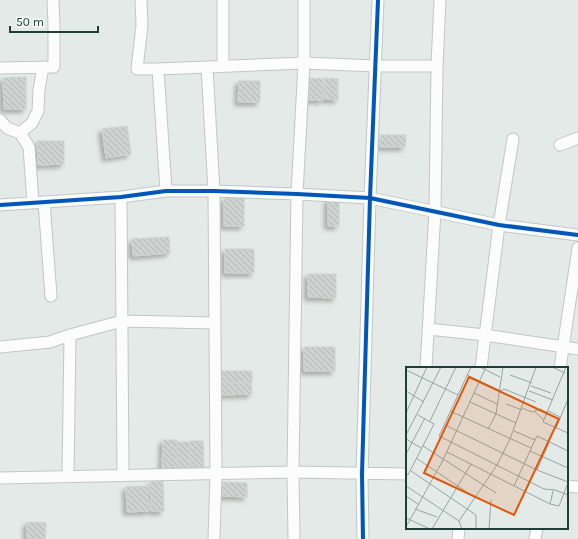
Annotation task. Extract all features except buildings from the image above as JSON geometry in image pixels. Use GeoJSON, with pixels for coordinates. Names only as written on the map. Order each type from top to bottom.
{"type":"FeatureCollection","features":[{"type":"Feature","properties":{"kind":"street"},"geometry":{"type":"LineString","coordinates":[[0,68],[54,67],[53,0]]}},
{"type":"Feature","properties":{"kind":"street"},"geometry":{"type":"LineString","coordinates":[[141,0],[142,25],[137,69],[304,63],[376,66],[437,66]]}},
{"type":"Feature","properties":{"kind":"street"},"geometry":{"type":"LineString","coordinates":[[223,0],[223,66]]}},
{"type":"Feature","properties":{"kind":"street"},"geometry":{"type":"LineString","coordinates":[[294,539],[293,472],[297,194],[304,63],[304,0]]}},
{"type":"Feature","properties":{"kind":"street"},"geometry":{"type":"LineString","coordinates":[[363,539],[362,474],[370,198],[378,0]]}},
{"type":"Feature","properties":{"kind":"street"},"geometry":{"type":"LineString","coordinates":[[426,367],[435,211],[437,66],[440,0]]}},
{"type":"Feature","properties":{"kind":"street"},"geometry":{"type":"LineString","coordinates":[[207,67],[214,191],[216,474],[214,539]]}},
{"type":"Feature","properties":{"kind":"street"},"geometry":{"type":"LineString","coordinates":[[20,133],[32,123],[38,111],[39,90],[43,68]]}},
{"type":"Feature","properties":{"kind":"street"},"geometry":{"type":"LineString","coordinates":[[158,69],[166,191]]}},
{"type":"Feature","properties":{"kind":"street"},"geometry":{"type":"LineString","coordinates":[[0,120],[7,128],[20,133],[29,147],[39,203],[51,296]]}},
{"type":"Feature","properties":{"kind":"street"},"geometry":{"type":"LineString","coordinates":[[560,145],[578,138]]}},
{"type":"Feature","properties":{"kind":"street"},"geometry":{"type":"LineString","coordinates":[[481,367],[499,225],[513,139]]}},
{"type":"Feature","properties":{"kind":"street"},"geometry":{"type":"LineString","coordinates":[[0,205],[121,197],[166,191],[297,194],[370,198],[499,225],[578,235]]}},
{"type":"Feature","properties":{"kind":"street"},"geometry":{"type":"LineString","coordinates":[[121,197],[123,475]]}},
{"type":"Feature","properties":{"kind":"street"},"geometry":{"type":"LineString","coordinates":[[560,367],[578,248]]}},
{"type":"Feature","properties":{"kind":"street"},"geometry":{"type":"LineString","coordinates":[[0,347],[50,342],[122,321],[215,323]]}},
{"type":"Feature","properties":{"kind":"street"},"geometry":{"type":"LineString","coordinates":[[428,329],[485,335],[578,349]]}},
{"type":"Feature","properties":{"kind":"street"},"geometry":{"type":"LineString","coordinates":[[68,476],[70,335]]}},
{"type":"Feature","properties":{"kind":"street"},"geometry":{"type":"LineString","coordinates":[[0,478],[293,472],[406,474]]}},
{"type":"Feature","properties":{"kind":"street"},"geometry":{"type":"LineString","coordinates":[[568,486],[578,487]]}},
{"type":"Feature","properties":{"kind":"street"},"geometry":{"type":"LineString","coordinates":[[458,539],[460,529]]}},
{"type":"Feature","properties":{"kind":"street"},"geometry":{"type":"LineString","coordinates":[[535,539],[537,529]]}},
{"type":"Feature","properties":{"kind":"cycle path"},"geometry":{"type":"LineString","coordinates":[[363,539],[362,474],[370,198],[378,0]]}},
{"type":"Feature","properties":{"kind":"cycle path"},"geometry":{"type":"LineString","coordinates":[[0,205],[121,197],[166,191],[297,194],[370,198],[499,225],[578,235]]}}]}
